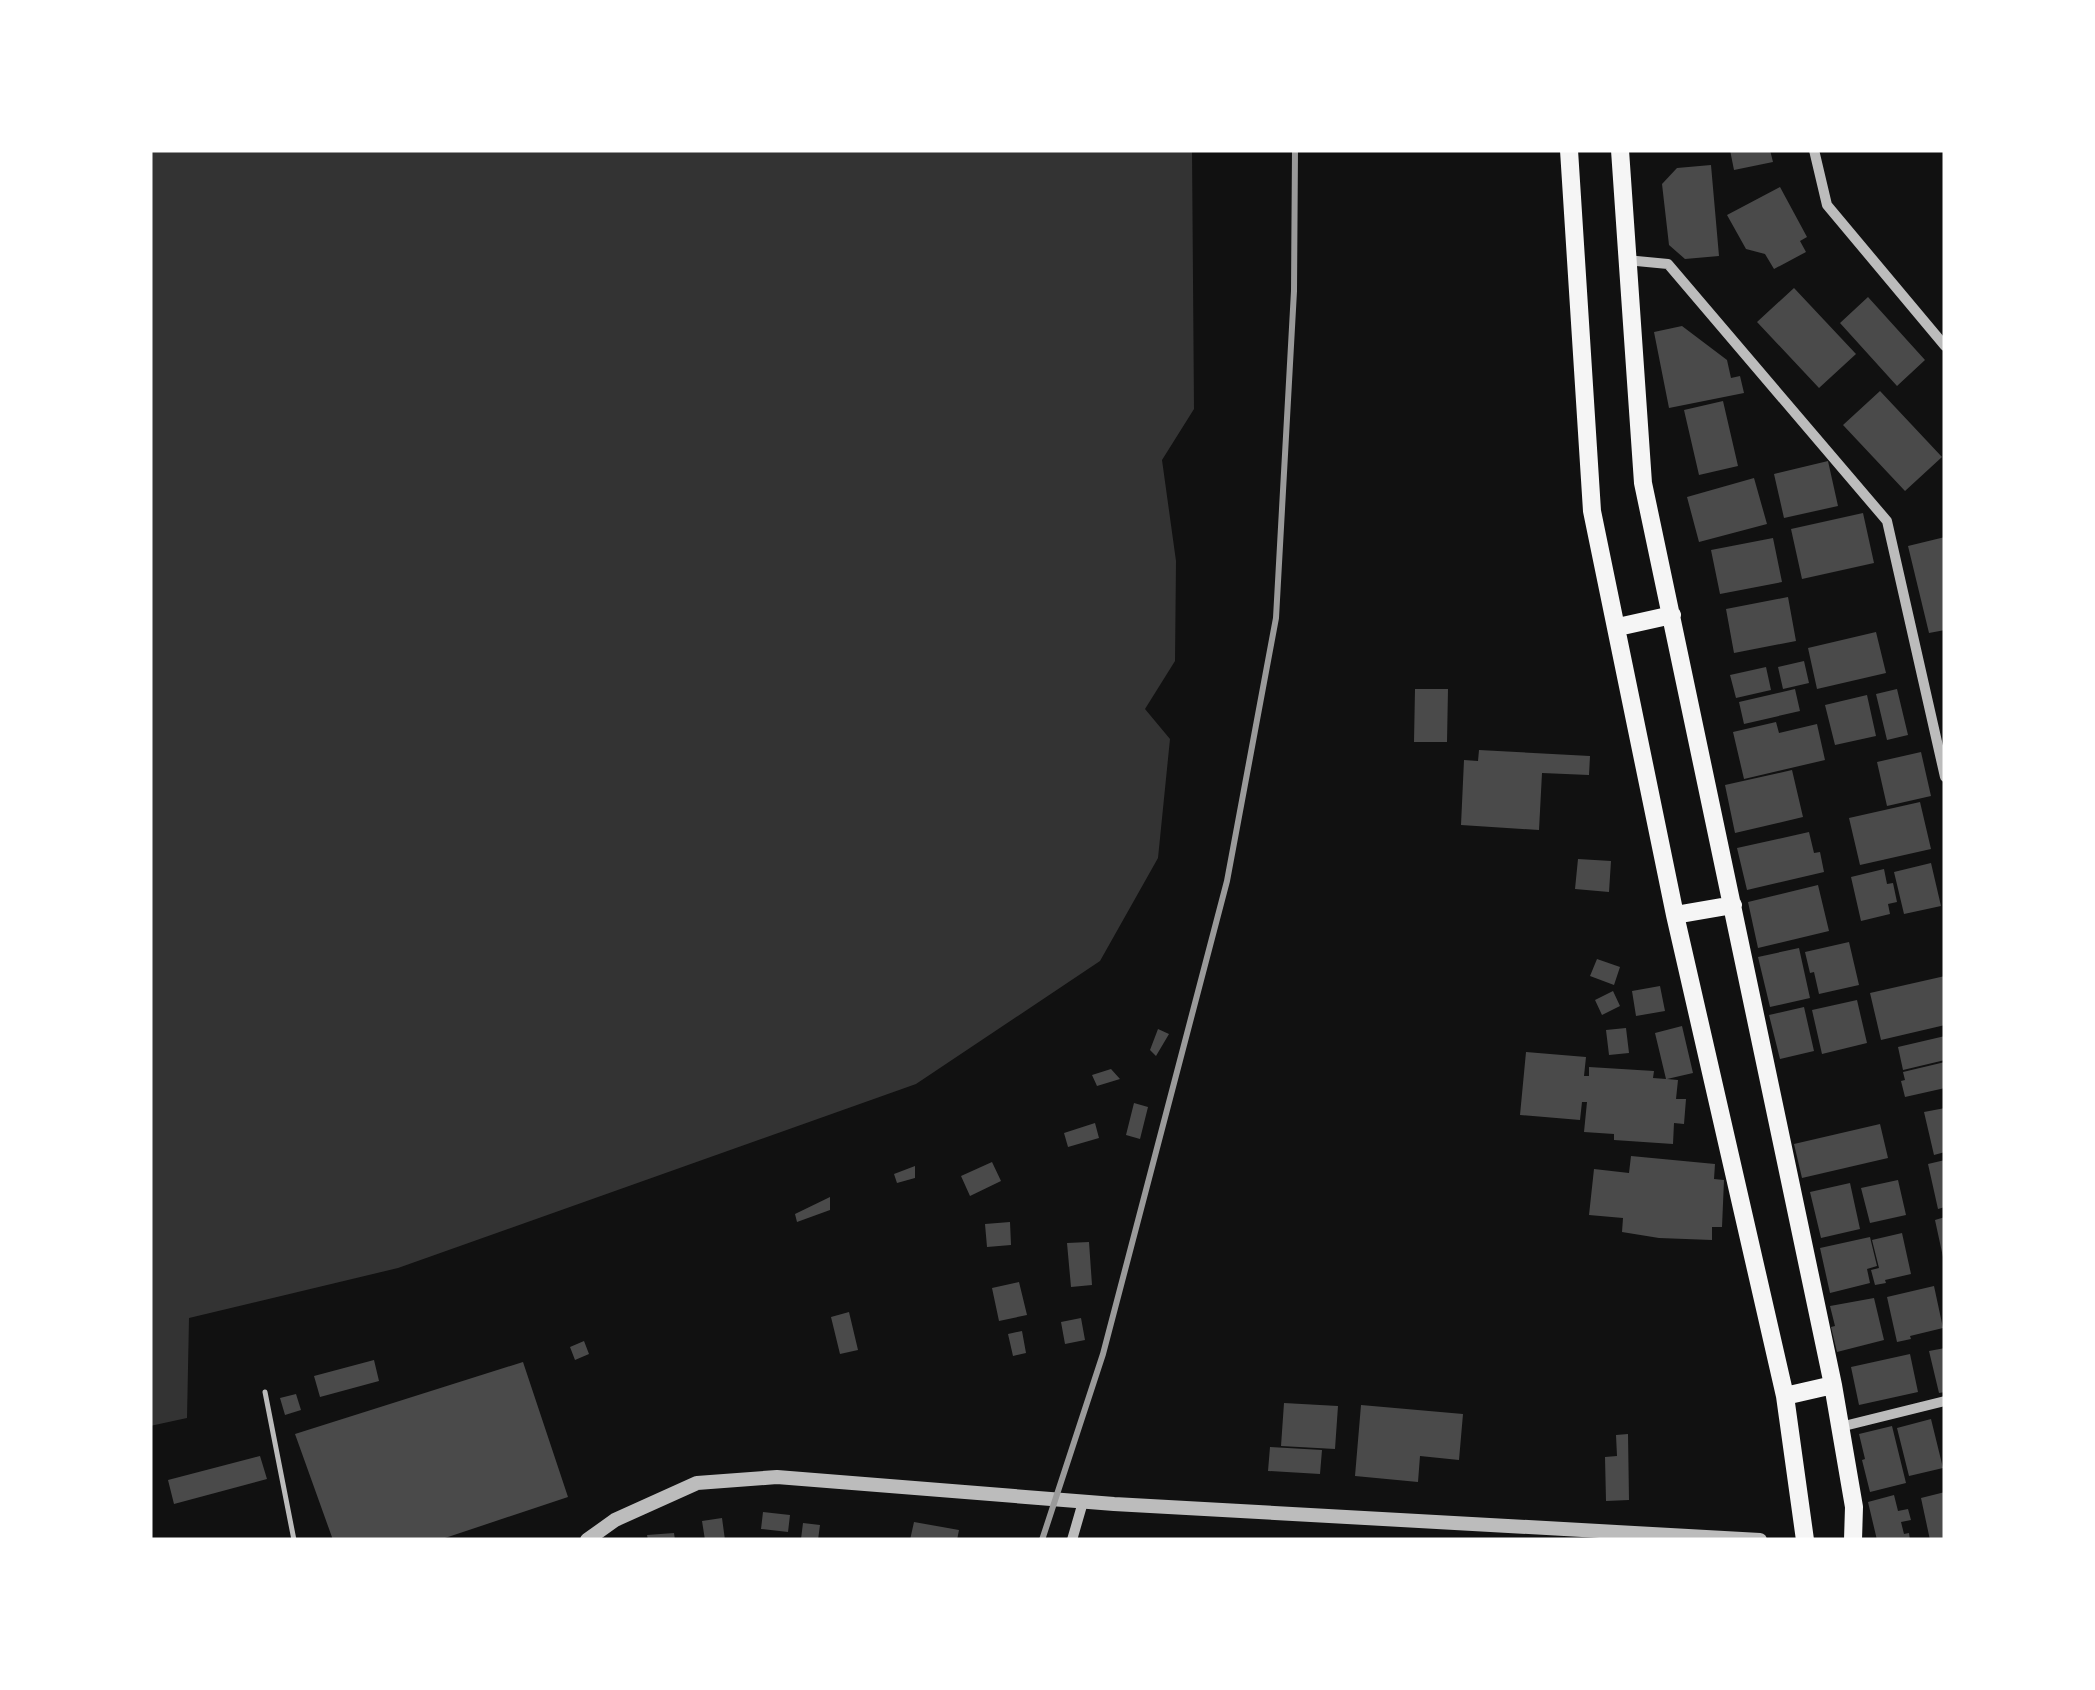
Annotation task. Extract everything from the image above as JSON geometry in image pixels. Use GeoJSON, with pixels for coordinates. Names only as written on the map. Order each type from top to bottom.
{"type":"FeatureCollection","features":[{"type":"Feature","properties":{"kind":"main road"},"geometry":{"type":"LineString","coordinates":[[1569,150],[1592,511],[1674,915],[1785,1396],[1805,1540]]}},
{"type":"Feature","properties":{"kind":"main road"},"geometry":{"type":"LineString","coordinates":[[1620,150],[1644,483],[1833,1384],[1854,1507],[1853,1540]]}},
{"type":"Feature","properties":{"kind":"main road"},"geometry":{"type":"LineString","coordinates":[[1618,627],[1672,615]]}},
{"type":"Feature","properties":{"kind":"main road"},"geometry":{"type":"LineString","coordinates":[[1674,915],[1733,905]]}},
{"type":"Feature","properties":{"kind":"main road"},"geometry":{"type":"LineString","coordinates":[[1785,1396],[1833,1384]]}},
{"type":"Feature","properties":{"kind":"street"},"geometry":{"type":"LineString","coordinates":[[1814,150],[1827,205],[1945,346]]}},
{"type":"Feature","properties":{"kind":"street"},"geometry":{"type":"LineString","coordinates":[[1626,260],[1668,264],[1887,521],[1945,778]]}},
{"type":"Feature","properties":{"kind":"street"},"geometry":{"type":"LineString","coordinates":[[1840,1427],[1945,1401]]}},
{"type":"Feature","properties":{"kind":"street"},"geometry":{"type":"LineString","coordinates":[[588,1540],[615,1520],[698,1484],[777,1477],[1114,1504],[1760,1540]]}},
{"type":"Feature","properties":{"kind":"street"},"geometry":{"type":"LineString","coordinates":[[1072,1540],[1083,1502]]}},
{"type":"Feature","properties":{"kind":"lane"},"geometry":{"type":"LineString","coordinates":[[265,1392],[294,1540]]}},
{"type":"Feature","properties":{"kind":"shaded area"},"geometry":{"type":"Polygon","coordinates":[[[150,150],[1192,150],[1194,409],[1162,460],[1176,561],[1175,661],[1145,709],[1170,739],[1158,858],[1100,961],[916,1084],[398,1268],[189,1318],[187,1418],[150,1426],[150,150]]]}},
{"type":"Feature","properties":{"kind":"building"},"geometry":{"type":"Polygon","coordinates":[[[1730,150],[1770,150],[1773,162],[1734,170],[1730,150]]]}},
{"type":"Feature","properties":{"kind":"building"},"geometry":{"type":"Polygon","coordinates":[[[1711,165],[1719,256],[1685,259],[1669,245],[1662,184],[1677,168],[1711,165]]]}},
{"type":"Feature","properties":{"kind":"building"},"geometry":{"type":"Polygon","coordinates":[[[1780,187],[1807,237],[1800,241],[1806,252],[1774,269],[1765,254],[1746,249],[1727,215],[1780,187]]]}},
{"type":"Feature","properties":{"kind":"building"},"geometry":{"type":"Polygon","coordinates":[[[1794,288],[1856,354],[1819,388],[1757,322],[1794,288]]]}},
{"type":"Feature","properties":{"kind":"building"},"geometry":{"type":"Polygon","coordinates":[[[1868,297],[1925,360],[1897,386],[1840,323],[1868,297]]]}},
{"type":"Feature","properties":{"kind":"building"},"geometry":{"type":"Polygon","coordinates":[[[1682,326],[1727,360],[1731,378],[1740,376],[1744,393],[1669,408],[1654,332],[1682,326]]]}},
{"type":"Feature","properties":{"kind":"building"},"geometry":{"type":"Polygon","coordinates":[[[1880,391],[1942,457],[1905,491],[1843,425],[1880,391]]]}},
{"type":"Feature","properties":{"kind":"building"},"geometry":{"type":"Polygon","coordinates":[[[1723,401],[1738,466],[1699,475],[1684,410],[1723,401]]]}},
{"type":"Feature","properties":{"kind":"building"},"geometry":{"type":"Polygon","coordinates":[[[1828,461],[1838,506],[1784,518],[1774,474],[1828,461]]]}},
{"type":"Feature","properties":{"kind":"building"},"geometry":{"type":"Polygon","coordinates":[[[1754,478],[1767,524],[1699,542],[1687,497],[1754,478]]]}},
{"type":"Feature","properties":{"kind":"building"},"geometry":{"type":"Polygon","coordinates":[[[1863,513],[1874,563],[1802,579],[1791,529],[1863,513]]]}},
{"type":"Feature","properties":{"kind":"building"},"geometry":{"type":"Polygon","coordinates":[[[1945,537],[1945,630],[1929,633],[1908,546],[1945,537]]]}},
{"type":"Feature","properties":{"kind":"building"},"geometry":{"type":"Polygon","coordinates":[[[1773,538],[1782,582],[1720,594],[1711,550],[1773,538]]]}},
{"type":"Feature","properties":{"kind":"building"},"geometry":{"type":"Polygon","coordinates":[[[1788,597],[1796,641],[1734,653],[1726,609],[1788,597]]]}},
{"type":"Feature","properties":{"kind":"building"},"geometry":{"type":"Polygon","coordinates":[[[1876,632],[1886,673],[1817,689],[1808,648],[1876,632]]]}},
{"type":"Feature","properties":{"kind":"building"},"geometry":{"type":"Polygon","coordinates":[[[1804,661],[1809,683],[1783,689],[1778,667],[1804,661]]]}},
{"type":"Feature","properties":{"kind":"building"},"geometry":{"type":"Polygon","coordinates":[[[1766,667],[1771,690],[1736,698],[1730,675],[1766,667]]]}},
{"type":"Feature","properties":{"kind":"building"},"geometry":{"type":"Polygon","coordinates":[[[1415,689],[1448,689],[1447,742],[1414,742],[1415,689]]]}},
{"type":"Feature","properties":{"kind":"building"},"geometry":{"type":"Polygon","coordinates":[[[1795,689],[1800,711],[1744,724],[1739,702],[1795,689]]]}},
{"type":"Feature","properties":{"kind":"building"},"geometry":{"type":"Polygon","coordinates":[[[1897,689],[1908,735],[1887,740],[1876,694],[1897,689]]]}},
{"type":"Feature","properties":{"kind":"building"},"geometry":{"type":"Polygon","coordinates":[[[1867,695],[1876,736],[1835,745],[1825,705],[1867,695]]]}},
{"type":"Feature","properties":{"kind":"building"},"geometry":{"type":"Polygon","coordinates":[[[1776,722],[1779,733],[1817,724],[1825,760],[1744,779],[1733,732],[1776,722]]]}},
{"type":"Feature","properties":{"kind":"building"},"geometry":{"type":"Polygon","coordinates":[[[1479,750],[1590,756],[1589,775],[1542,773],[1539,830],[1461,825],[1464,760],[1478,761],[1479,750]]]}},
{"type":"Feature","properties":{"kind":"building"},"geometry":{"type":"Polygon","coordinates":[[[1921,752],[1931,796],[1887,806],[1877,762],[1921,752]]]}},
{"type":"Feature","properties":{"kind":"building"},"geometry":{"type":"Polygon","coordinates":[[[1792,770],[1803,817],[1735,833],[1725,785],[1792,770]]]}},
{"type":"Feature","properties":{"kind":"building"},"geometry":{"type":"Polygon","coordinates":[[[1920,802],[1931,849],[1860,865],[1849,818],[1920,802]]]}},
{"type":"Feature","properties":{"kind":"building"},"geometry":{"type":"Polygon","coordinates":[[[1809,832],[1814,853],[1820,852],[1824,872],[1747,890],[1737,848],[1809,832]]]}},
{"type":"Feature","properties":{"kind":"building"},"geometry":{"type":"Polygon","coordinates":[[[1578,859],[1611,861],[1609,892],[1575,889],[1578,859]]]}},
{"type":"Feature","properties":{"kind":"building"},"geometry":{"type":"Polygon","coordinates":[[[1931,863],[1941,906],[1904,914],[1894,872],[1931,863]]]}},
{"type":"Feature","properties":{"kind":"building"},"geometry":{"type":"Polygon","coordinates":[[[1884,869],[1887,884],[1893,883],[1897,902],[1888,904],[1890,914],[1861,921],[1851,877],[1884,869]]]}},
{"type":"Feature","properties":{"kind":"building"},"geometry":{"type":"Polygon","coordinates":[[[1818,885],[1829,931],[1758,948],[1748,902],[1818,885]]]}},
{"type":"Feature","properties":{"kind":"building"},"geometry":{"type":"Polygon","coordinates":[[[1849,942],[1859,985],[1819,994],[1805,952],[1849,942]]]}},
{"type":"Feature","properties":{"kind":"building"},"geometry":{"type":"Polygon","coordinates":[[[1799,948],[1810,998],[1770,1007],[1758,957],[1799,948]]]}},
{"type":"Feature","properties":{"kind":"building"},"geometry":{"type":"Polygon","coordinates":[[[1597,959],[1620,967],[1614,985],[1590,976],[1597,959]]]}},
{"type":"Feature","properties":{"kind":"building"},"geometry":{"type":"Polygon","coordinates":[[[1945,976],[1945,1025],[1881,1040],[1870,993],[1945,976]]]}},
{"type":"Feature","properties":{"kind":"building"},"geometry":{"type":"Polygon","coordinates":[[[1660,986],[1665,1011],[1636,1016],[1632,991],[1660,986]]]}},
{"type":"Feature","properties":{"kind":"building"},"geometry":{"type":"Polygon","coordinates":[[[1613,991],[1620,1006],[1602,1015],[1595,1000],[1613,991]]]}},
{"type":"Feature","properties":{"kind":"building"},"geometry":{"type":"Polygon","coordinates":[[[1857,1000],[1867,1043],[1822,1054],[1812,1010],[1857,1000]]]}},
{"type":"Feature","properties":{"kind":"building"},"geometry":{"type":"Polygon","coordinates":[[[1804,1007],[1814,1051],[1780,1059],[1769,1015],[1804,1007]]]}},
{"type":"Feature","properties":{"kind":"building"},"geometry":{"type":"Polygon","coordinates":[[[1682,1026],[1693,1073],[1667,1079],[1678,1080],[1676,1099],[1686,1099],[1684,1124],[1674,1123],[1673,1144],[1614,1140],[1614,1134],[1584,1132],[1587,1102],[1582,1102],[1580,1120],[1520,1115],[1526,1052],[1586,1057],[1584,1076],[1589,1076],[1589,1067],[1654,1071],[1653,1078],[1666,1079],[1655,1033],[1682,1026]]]}},
{"type":"Feature","properties":{"kind":"building"},"geometry":{"type":"Polygon","coordinates":[[[1626,1028],[1629,1053],[1609,1055],[1606,1030],[1626,1028]]]}},
{"type":"Feature","properties":{"kind":"building"},"geometry":{"type":"Polygon","coordinates":[[[1158,1029],[1169,1034],[1156,1056],[1150,1050],[1158,1029]]]}},
{"type":"Feature","properties":{"kind":"building"},"geometry":{"type":"Polygon","coordinates":[[[1945,1036],[1945,1060],[1903,1070],[1898,1047],[1945,1036]]]}},
{"type":"Feature","properties":{"kind":"building"},"geometry":{"type":"Polygon","coordinates":[[[1945,1062],[1945,1088],[1905,1097],[1903,1072],[1945,1062]]]}},
{"type":"Feature","properties":{"kind":"building"},"geometry":{"type":"Polygon","coordinates":[[[1111,1069],[1120,1079],[1097,1086],[1092,1075],[1111,1069]]]}},
{"type":"Feature","properties":{"kind":"building"},"geometry":{"type":"Polygon","coordinates":[[[1134,1103],[1148,1107],[1140,1139],[1126,1135],[1134,1103]]]}},
{"type":"Feature","properties":{"kind":"building"},"geometry":{"type":"Polygon","coordinates":[[[1945,1108],[1945,1152],[1934,1155],[1924,1112],[1945,1108]]]}},
{"type":"Feature","properties":{"kind":"building"},"geometry":{"type":"Polygon","coordinates":[[[1095,1123],[1099,1138],[1068,1147],[1064,1133],[1095,1123]]]}},
{"type":"Feature","properties":{"kind":"building"},"geometry":{"type":"Polygon","coordinates":[[[1880,1124],[1888,1158],[1802,1178],[1794,1144],[1880,1124]]]}},
{"type":"Feature","properties":{"kind":"building"},"geometry":{"type":"Polygon","coordinates":[[[1631,1156],[1715,1164],[1714,1179],[1724,1180],[1722,1227],[1712,1227],[1712,1240],[1622,1232],[1623,1218],[1589,1215],[1594,1169],[1629,1173],[1631,1156]]]}},
{"type":"Feature","properties":{"kind":"building"},"geometry":{"type":"Polygon","coordinates":[[[1945,1160],[1945,1207],[1938,1209],[1928,1164],[1945,1160]]]}},
{"type":"Feature","properties":{"kind":"building"},"geometry":{"type":"Polygon","coordinates":[[[992,1162],[1001,1181],[970,1196],[961,1176],[992,1162]]]}},
{"type":"Feature","properties":{"kind":"building"},"geometry":{"type":"Polygon","coordinates":[[[915,1166],[915,1178],[897,1183],[894,1174],[915,1166]]]}},
{"type":"Feature","properties":{"kind":"building"},"geometry":{"type":"Polygon","coordinates":[[[1898,1180],[1906,1215],[1870,1223],[1861,1188],[1898,1180]]]}},
{"type":"Feature","properties":{"kind":"building"},"geometry":{"type":"Polygon","coordinates":[[[1850,1183],[1860,1229],[1821,1238],[1810,1192],[1850,1183]]]}},
{"type":"Feature","properties":{"kind":"building"},"geometry":{"type":"Polygon","coordinates":[[[830,1197],[830,1210],[797,1222],[795,1214],[830,1197]]]}},
{"type":"Feature","properties":{"kind":"building"},"geometry":{"type":"Polygon","coordinates":[[[1945,1217],[1945,1257],[1943,1257],[1935,1220],[1945,1217]]]}},
{"type":"Feature","properties":{"kind":"building"},"geometry":{"type":"Polygon","coordinates":[[[1010,1222],[1011,1245],[987,1247],[985,1224],[1010,1222]]]}},
{"type":"Feature","properties":{"kind":"building"},"geometry":{"type":"Polygon","coordinates":[[[1902,1233],[1911,1274],[1875,1285],[1871,1270],[1879,1268],[1872,1240],[1902,1233]]]}},
{"type":"Feature","properties":{"kind":"building"},"geometry":{"type":"Polygon","coordinates":[[[1870,1237],[1877,1266],[1867,1269],[1870,1283],[1830,1293],[1820,1248],[1870,1237]]]}},
{"type":"Feature","properties":{"kind":"building"},"geometry":{"type":"Polygon","coordinates":[[[1089,1242],[1092,1285],[1071,1287],[1067,1243],[1089,1242]]]}},
{"type":"Feature","properties":{"kind":"building"},"geometry":{"type":"Polygon","coordinates":[[[1019,1282],[1027,1315],[999,1321],[992,1288],[1019,1282]]]}},
{"type":"Feature","properties":{"kind":"building"},"geometry":{"type":"Polygon","coordinates":[[[1934,1286],[1943,1328],[1897,1342],[1887,1297],[1934,1286]]]}},
{"type":"Feature","properties":{"kind":"building"},"geometry":{"type":"Polygon","coordinates":[[[1874,1298],[1884,1340],[1837,1352],[1830,1306],[1874,1298]]]}},
{"type":"Feature","properties":{"kind":"building"},"geometry":{"type":"Polygon","coordinates":[[[849,1312],[858,1350],[840,1354],[831,1317],[849,1312]]]}},
{"type":"Feature","properties":{"kind":"building"},"geometry":{"type":"Polygon","coordinates":[[[1081,1318],[1085,1340],[1065,1344],[1061,1322],[1081,1318]]]}},
{"type":"Feature","properties":{"kind":"building"},"geometry":{"type":"Polygon","coordinates":[[[1022,1331],[1026,1353],[1013,1356],[1008,1334],[1022,1331]]]}},
{"type":"Feature","properties":{"kind":"building"},"geometry":{"type":"Polygon","coordinates":[[[584,1341],[589,1354],[575,1360],[570,1347],[584,1341]]]}},
{"type":"Feature","properties":{"kind":"building"},"geometry":{"type":"Polygon","coordinates":[[[1945,1348],[1945,1392],[1939,1393],[1929,1351],[1945,1348]]]}},
{"type":"Feature","properties":{"kind":"building"},"geometry":{"type":"Polygon","coordinates":[[[1910,1354],[1918,1392],[1859,1405],[1851,1367],[1910,1354]]]}},
{"type":"Feature","properties":{"kind":"building"},"geometry":{"type":"Polygon","coordinates":[[[374,1360],[379,1381],[320,1397],[314,1376],[374,1360]]]}},
{"type":"Feature","properties":{"kind":"building"},"geometry":{"type":"Polygon","coordinates":[[[523,1362],[568,1497],[439,1540],[333,1540],[295,1434],[523,1362]]]}},
{"type":"Feature","properties":{"kind":"building"},"geometry":{"type":"Polygon","coordinates":[[[296,1394],[301,1410],[285,1415],[280,1398],[296,1394]]]}},
{"type":"Feature","properties":{"kind":"building"},"geometry":{"type":"Polygon","coordinates":[[[1284,1403],[1338,1406],[1335,1449],[1281,1446],[1284,1403]]]}},
{"type":"Feature","properties":{"kind":"building"},"geometry":{"type":"Polygon","coordinates":[[[1361,1405],[1463,1414],[1459,1460],[1420,1456],[1418,1482],[1355,1476],[1361,1405]]]}},
{"type":"Feature","properties":{"kind":"building"},"geometry":{"type":"Polygon","coordinates":[[[1931,1419],[1943,1468],[1909,1476],[1897,1428],[1931,1419]]]}},
{"type":"Feature","properties":{"kind":"building"},"geometry":{"type":"Polygon","coordinates":[[[1892,1426],[1906,1483],[1870,1492],[1859,1434],[1892,1426]]]}},
{"type":"Feature","properties":{"kind":"building"},"geometry":{"type":"Polygon","coordinates":[[[1628,1434],[1629,1500],[1606,1501],[1605,1457],[1617,1456],[1616,1435],[1628,1434]]]}},
{"type":"Feature","properties":{"kind":"building"},"geometry":{"type":"Polygon","coordinates":[[[1270,1447],[1322,1450],[1320,1474],[1268,1471],[1270,1447]]]}},
{"type":"Feature","properties":{"kind":"building"},"geometry":{"type":"Polygon","coordinates":[[[260,1456],[267,1479],[174,1504],[168,1480],[260,1456]]]}},
{"type":"Feature","properties":{"kind":"building"},"geometry":{"type":"Polygon","coordinates":[[[1945,1492],[1945,1540],[1930,1540],[1921,1498],[1945,1492]]]}},
{"type":"Feature","properties":{"kind":"building"},"geometry":{"type":"Polygon","coordinates":[[[1894,1495],[1898,1511],[1908,1509],[1911,1520],[1901,1522],[1910,1540],[1877,1540],[1868,1502],[1894,1495]]]}},
{"type":"Feature","properties":{"kind":"building"},"geometry":{"type":"Polygon","coordinates":[[[763,1512],[790,1515],[788,1532],[761,1529],[763,1512]]]}},
{"type":"Feature","properties":{"kind":"building"},"geometry":{"type":"Polygon","coordinates":[[[722,1518],[725,1540],[705,1540],[702,1521],[722,1518]]]}},
{"type":"Feature","properties":{"kind":"building"},"geometry":{"type":"Polygon","coordinates":[[[914,1522],[959,1530],[957,1540],[910,1540],[914,1522]]]}},
{"type":"Feature","properties":{"kind":"building"},"geometry":{"type":"Polygon","coordinates":[[[803,1523],[820,1525],[818,1540],[801,1539],[803,1523]]]}},
{"type":"Feature","properties":{"kind":"building"},"geometry":{"type":"Polygon","coordinates":[[[674,1533],[675,1540],[648,1540],[647,1535],[674,1533]]]}},
{"type":"Feature","properties":{"kind":"railway"},"geometry":{"type":"LineString","coordinates":[[1042,1540],[1103,1354],[1227,881],[1276,618],[1294,291],[1295,150]]}}]}
